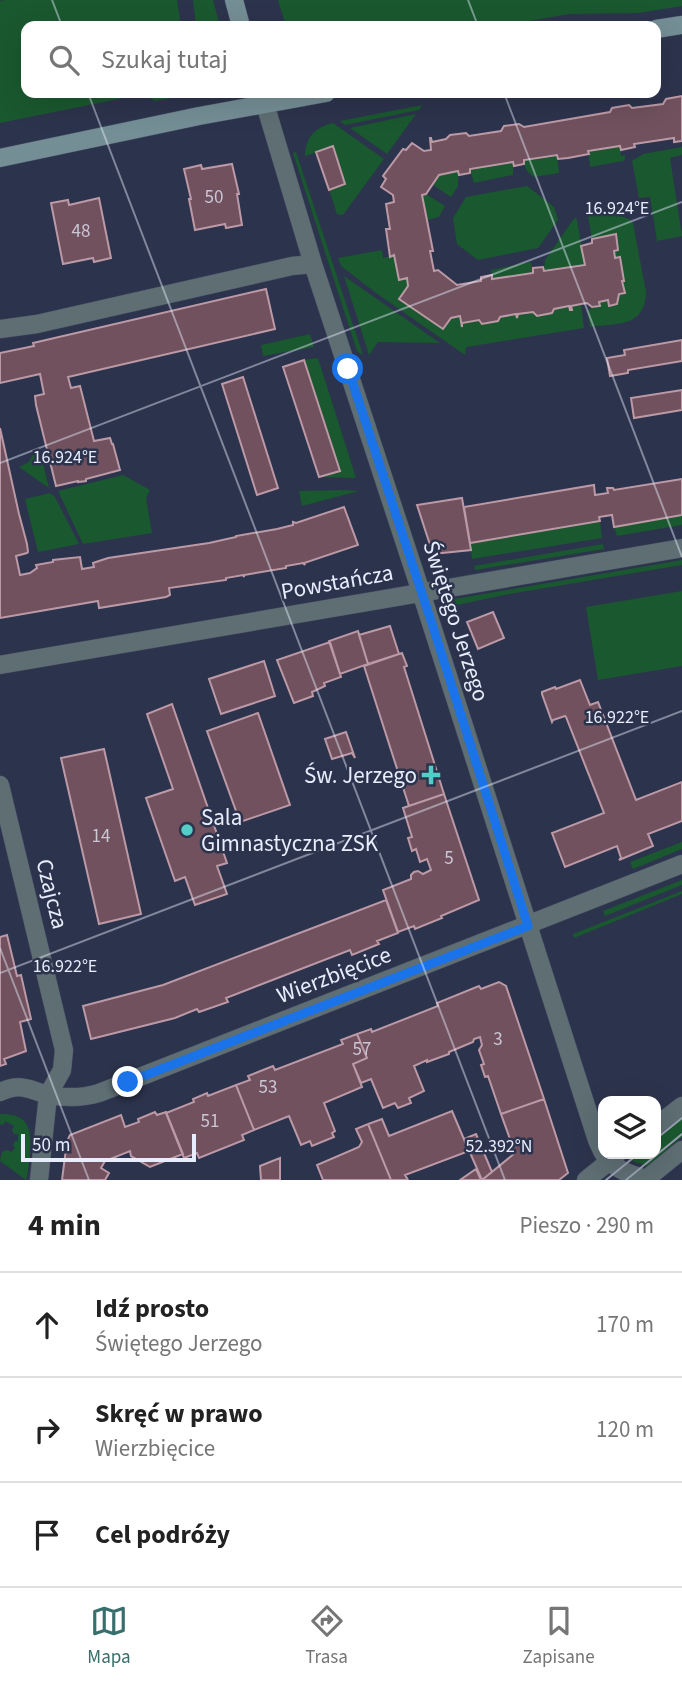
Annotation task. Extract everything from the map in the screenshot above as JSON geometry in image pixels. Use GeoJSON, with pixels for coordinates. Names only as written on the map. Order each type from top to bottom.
{"type":"FeatureCollection","features":[{"type":"Feature","properties":{"kind":"street"},"geometry":{"type":"LineString","coordinates":[[233,0],[239,21]]}},
{"type":"Feature","properties":{"kind":"street"},"geometry":{"type":"LineString","coordinates":[[661,28],[682,25]]}},
{"type":"Feature","properties":{"kind":"street"},"geometry":{"type":"LineString","coordinates":[[0,158],[263,98]]}},
{"type":"Feature","properties":{"kind":"street","name":"Świętego Jerzego"},"geometry":{"type":"LineString","coordinates":[[263,98],[313,264],[598,1141]]}},
{"type":"Feature","properties":{"kind":"street"},"geometry":{"type":"LineString","coordinates":[[0,329],[37,324],[292,266],[313,264]]}},
{"type":"Feature","properties":{"kind":"street","name":"Powstańcza"},"geometry":{"type":"LineString","coordinates":[[0,665],[682,548]]}},
{"type":"Feature","properties":{"kind":"street","name":"Czajcza"},"geometry":{"type":"LineString","coordinates":[[0,785],[63,1043],[62,1070],[48,1095]]}},
{"type":"Feature","properties":{"kind":"street","name":"Wierzbięcice"},"geometry":{"type":"LineString","coordinates":[[0,1093],[8,1088],[20,1087],[48,1095],[80,1097],[99,1093],[682,864]]}},
{"type":"Feature","properties":{"kind":"street"},"geometry":{"type":"LineString","coordinates":[[40,1180],[48,1095]]}},
{"type":"Feature","properties":{"kind":"street"},"geometry":{"type":"LineString","coordinates":[[661,1122],[682,1106]]}},
{"type":"Feature","properties":{"kind":"street"},"geometry":{"type":"LineString","coordinates":[[613,1159],[625,1173],[645,1180],[682,1150]]}},
{"type":"Feature","properties":{"kind":"street"},"geometry":{"type":"LineString","coordinates":[[586,1180],[605,1159]]}},
{"type":"Feature","properties":{"kind":"green space"},"geometry":{"type":"Polygon","coordinates":[[[177,0],[180,21],[21,21],[21,98],[123,98],[0,123],[0,1],[177,0]]]}},
{"type":"Feature","properties":{"kind":"green space"},"geometry":{"type":"Polygon","coordinates":[[[193,0],[213,0],[219,21],[195,21],[193,0]]]}},
{"type":"Feature","properties":{"kind":"green space"},"geometry":{"type":"Polygon","coordinates":[[[278,0],[682,0],[682,6],[639,13],[569,14],[530,21],[284,21],[278,0]]]}},
{"type":"Feature","properties":{"kind":"green space"},"geometry":{"type":"Polygon","coordinates":[[[150,98],[172,98],[155,101],[150,98]]]}},
{"type":"Feature","properties":{"kind":"green space"},"geometry":{"type":"Polygon","coordinates":[[[422,105],[419,110],[345,125],[340,121],[422,105]]]}},
{"type":"Feature","properties":{"kind":"green space"},"geometry":{"type":"Polygon","coordinates":[[[416,114],[387,154],[350,128],[416,114]]]}},
{"type":"Feature","properties":{"kind":"green space"},"geometry":{"type":"Polygon","coordinates":[[[333,123],[384,159],[343,215],[337,214],[329,190],[345,184],[333,147],[305,156],[309,138],[321,127],[333,123]]]}},
{"type":"Feature","properties":{"kind":"green space"},"geometry":{"type":"Polygon","coordinates":[[[620,146],[621,156],[625,155],[623,161],[590,167],[588,151],[620,146]]]}},
{"type":"Feature","properties":{"kind":"green space"},"geometry":{"type":"Polygon","coordinates":[[[682,147],[682,155],[670,158],[682,236],[657,241],[650,197],[639,198],[632,161],[643,154],[682,147]]]}},
{"type":"Feature","properties":{"kind":"green space"},"geometry":{"type":"Polygon","coordinates":[[[296,152],[363,355],[357,351],[293,153],[296,152]]]}},
{"type":"Feature","properties":{"kind":"green space"},"geometry":{"type":"Polygon","coordinates":[[[557,155],[559,173],[534,177],[526,168],[524,160],[557,155]]]}},
{"type":"Feature","properties":{"kind":"green space"},"geometry":{"type":"Polygon","coordinates":[[[513,162],[513,175],[474,183],[470,169],[513,162]]]}},
{"type":"Feature","properties":{"kind":"green space"},"geometry":{"type":"Polygon","coordinates":[[[458,171],[458,186],[451,197],[433,185],[439,175],[458,171]]]}},
{"type":"Feature","properties":{"kind":"green space"},"geometry":{"type":"Polygon","coordinates":[[[527,186],[554,207],[558,220],[538,248],[478,260],[457,244],[453,218],[466,197],[527,186]]]}},
{"type":"Feature","properties":{"kind":"green space"},"geometry":{"type":"Polygon","coordinates":[[[426,194],[445,206],[439,217],[427,220],[422,195],[426,194]]]}},
{"type":"Feature","properties":{"kind":"green space"},"geometry":{"type":"Polygon","coordinates":[[[615,214],[633,223],[646,292],[644,304],[641,312],[628,322],[590,327],[587,311],[599,306],[599,302],[624,293],[624,280],[620,257],[615,258],[614,251],[618,250],[616,234],[592,239],[588,216],[615,214]]]}},
{"type":"Feature","properties":{"kind":"green space"},"geometry":{"type":"Polygon","coordinates":[[[575,217],[585,265],[544,271],[545,260],[575,217]]]}},
{"type":"Feature","properties":{"kind":"green space"},"geometry":{"type":"Polygon","coordinates":[[[382,250],[383,258],[394,255],[399,279],[407,278],[408,286],[399,299],[443,329],[451,318],[460,316],[462,327],[462,323],[479,320],[482,324],[516,314],[517,318],[518,314],[533,312],[537,316],[569,306],[571,310],[571,306],[581,304],[584,328],[466,347],[465,355],[376,293],[341,266],[338,258],[382,250]]]}},
{"type":"Feature","properties":{"kind":"green space"},"geometry":{"type":"Polygon","coordinates":[[[531,262],[533,273],[492,279],[491,270],[531,262]]]}},
{"type":"Feature","properties":{"kind":"green space"},"geometry":{"type":"Polygon","coordinates":[[[344,276],[440,343],[378,342],[369,355],[344,276]]]}},
{"type":"Feature","properties":{"kind":"green space"},"geometry":{"type":"Polygon","coordinates":[[[310,334],[314,347],[263,356],[261,345],[310,334]]]}},
{"type":"Feature","properties":{"kind":"green space"},"geometry":{"type":"Polygon","coordinates":[[[318,358],[356,478],[319,477],[340,470],[304,360],[318,358]]]}},
{"type":"Feature","properties":{"kind":"green space"},"geometry":{"type":"Polygon","coordinates":[[[35,451],[40,451],[49,488],[19,467],[29,462],[35,451]]]}},
{"type":"Feature","properties":{"kind":"green space"},"geometry":{"type":"Polygon","coordinates":[[[123,475],[150,490],[146,498],[152,533],[83,544],[58,491],[123,475]]]}},
{"type":"Feature","properties":{"kind":"green space"},"geometry":{"type":"Polygon","coordinates":[[[299,491],[359,491],[302,506],[299,491]]]}},
{"type":"Feature","properties":{"kind":"green space"},"geometry":{"type":"Polygon","coordinates":[[[50,493],[55,497],[79,544],[38,552],[25,499],[50,493]]]}},
{"type":"Feature","properties":{"kind":"green space"},"geometry":{"type":"Polygon","coordinates":[[[682,515],[682,525],[617,536],[614,527],[682,515]]]}},
{"type":"Feature","properties":{"kind":"green space"},"geometry":{"type":"Polygon","coordinates":[[[600,521],[602,538],[472,559],[470,543],[600,521]]]}},
{"type":"Feature","properties":{"kind":"green space"},"geometry":{"type":"Polygon","coordinates":[[[603,544],[604,549],[475,570],[474,566],[603,544]]]}},
{"type":"Feature","properties":{"kind":"green space"},"geometry":{"type":"Polygon","coordinates":[[[682,560],[682,565],[457,605],[454,599],[682,560]]]}},
{"type":"Feature","properties":{"kind":"green space"},"geometry":{"type":"Polygon","coordinates":[[[682,591],[682,666],[598,680],[586,607],[682,591]]]}},
{"type":"Feature","properties":{"kind":"green space"},"geometry":{"type":"Polygon","coordinates":[[[682,842],[682,849],[633,869],[630,862],[682,842]]]}},
{"type":"Feature","properties":{"kind":"green space"},"geometry":{"type":"Polygon","coordinates":[[[682,880],[682,885],[605,916],[603,911],[682,880]]]}},
{"type":"Feature","properties":{"kind":"green space"},"geometry":{"type":"Polygon","coordinates":[[[682,891],[682,894],[574,938],[573,934],[682,891]]]}},
{"type":"Feature","properties":{"kind":"green space"},"geometry":{"type":"Polygon","coordinates":[[[0,1114],[16,1116],[29,1128],[30,1151],[26,1180],[0,1161],[2,1152],[11,1152],[15,1148],[13,1145],[18,1141],[18,1134],[14,1134],[12,1130],[14,1126],[5,1121],[3,1125],[0,1124],[0,1114]]]}},
{"type":"Feature","properties":{"kind":"green space"},"geometry":{"type":"Polygon","coordinates":[[[682,1115],[682,1137],[664,1152],[666,1156],[652,1167],[634,1162],[631,1159],[661,1159],[661,1133],[682,1115]]]}},
{"type":"Feature","properties":{"kind":"building"},"geometry":{"type":"Polygon","coordinates":[[[682,96],[682,141],[674,142],[674,138],[634,144],[635,147],[621,150],[620,146],[588,151],[589,154],[568,158],[558,159],[557,155],[524,160],[524,164],[514,166],[513,162],[470,169],[470,173],[459,175],[458,171],[439,175],[426,194],[422,195],[433,251],[430,251],[434,271],[438,270],[457,285],[481,281],[481,277],[492,275],[492,279],[533,273],[533,268],[543,267],[544,271],[585,265],[581,246],[592,243],[592,239],[616,234],[618,250],[614,251],[615,258],[620,257],[625,293],[619,294],[617,304],[609,306],[608,300],[599,302],[600,306],[592,307],[587,303],[571,306],[572,310],[569,306],[537,316],[533,312],[518,314],[517,318],[516,314],[482,324],[479,320],[462,323],[462,327],[460,316],[451,318],[443,329],[399,299],[408,286],[407,278],[399,280],[394,255],[390,257],[386,229],[390,229],[386,204],[394,202],[393,195],[381,187],[386,179],[383,176],[403,149],[406,150],[412,143],[424,151],[431,150],[430,138],[432,142],[446,139],[450,135],[466,133],[469,136],[501,131],[504,126],[519,124],[524,127],[610,112],[612,108],[629,105],[632,108],[663,104],[666,99],[682,96]]]}},
{"type":"Feature","properties":{"kind":"building"},"geometry":{"type":"Polygon","coordinates":[[[333,146],[345,184],[329,190],[316,152],[333,146]]]}},
{"type":"Feature","properties":{"kind":"building"},"geometry":{"type":"Polygon","coordinates":[[[232,164],[242,225],[226,228],[225,224],[195,230],[184,169],[201,165],[202,169],[232,164]]]}},
{"type":"Feature","properties":{"kind":"building"},"geometry":{"type":"Polygon","coordinates":[[[99,198],[111,258],[94,262],[93,258],[63,264],[51,203],[68,200],[69,205],[99,198]]]}},
{"type":"Feature","properties":{"kind":"building"},"geometry":{"type":"Polygon","coordinates":[[[266,289],[275,329],[68,377],[71,388],[80,386],[94,441],[110,438],[120,470],[86,481],[56,486],[36,405],[35,396],[44,394],[40,374],[0,383],[0,353],[266,289]]]}},
{"type":"Feature","properties":{"kind":"building"},"geometry":{"type":"Polygon","coordinates":[[[682,340],[682,361],[628,370],[628,373],[610,376],[607,358],[625,355],[624,350],[682,340]]]}},
{"type":"Feature","properties":{"kind":"building"},"geometry":{"type":"Polygon","coordinates":[[[304,360],[340,471],[319,477],[283,367],[304,360]]]}},
{"type":"Feature","properties":{"kind":"building"},"geometry":{"type":"Polygon","coordinates":[[[243,377],[278,488],[257,495],[222,384],[243,377]]]}},
{"type":"Feature","properties":{"kind":"building"},"geometry":{"type":"Polygon","coordinates":[[[682,390],[682,410],[634,418],[631,398],[682,390]]]}},
{"type":"Feature","properties":{"kind":"building"},"geometry":{"type":"Polygon","coordinates":[[[0,428],[27,544],[28,552],[16,556],[20,575],[30,573],[37,568],[36,565],[53,560],[80,557],[82,569],[94,567],[93,563],[108,558],[209,543],[277,529],[344,507],[358,545],[304,563],[305,565],[303,563],[244,577],[243,575],[169,588],[170,595],[166,597],[99,608],[98,601],[0,618],[0,428]]]}},
{"type":"Feature","properties":{"kind":"building"},"geometry":{"type":"Polygon","coordinates":[[[682,479],[682,515],[614,527],[612,515],[599,517],[600,521],[470,543],[464,507],[594,485],[595,495],[608,493],[607,488],[614,490],[682,479]]]}},
{"type":"Feature","properties":{"kind":"building"},"geometry":{"type":"Polygon","coordinates":[[[462,498],[471,550],[433,554],[417,505],[462,498]]]}},
{"type":"Feature","properties":{"kind":"building"},"geometry":{"type":"Polygon","coordinates":[[[493,612],[504,638],[478,649],[467,622],[493,612]]]}},
{"type":"Feature","properties":{"kind":"building"},"geometry":{"type":"Polygon","coordinates":[[[390,626],[399,654],[368,664],[359,635],[390,626]]]}},
{"type":"Feature","properties":{"kind":"building"},"geometry":{"type":"Polygon","coordinates":[[[358,631],[368,664],[340,674],[329,641],[358,631]]]}},
{"type":"Feature","properties":{"kind":"building"},"geometry":{"type":"Polygon","coordinates":[[[330,642],[341,677],[324,683],[325,686],[312,692],[313,696],[294,703],[277,660],[330,642]]]}},
{"type":"Feature","properties":{"kind":"building"},"geometry":{"type":"Polygon","coordinates":[[[402,653],[444,794],[409,806],[364,666],[402,653]]]}},
{"type":"Feature","properties":{"kind":"building"},"geometry":{"type":"Polygon","coordinates":[[[264,661],[275,696],[221,714],[209,679],[264,661]]]}},
{"type":"Feature","properties":{"kind":"building"},"geometry":{"type":"Polygon","coordinates":[[[580,680],[590,705],[598,702],[636,800],[682,782],[682,821],[648,834],[653,846],[619,860],[621,858],[617,846],[565,867],[552,833],[604,813],[566,717],[552,722],[542,692],[580,680]]]}},
{"type":"Feature","properties":{"kind":"building","name":"Sala Gimnastyczna ZSK"},"geometry":{"type":"Polygon","coordinates":[[[172,704],[227,863],[217,866],[227,894],[195,905],[185,877],[175,881],[146,798],[173,789],[147,714],[172,704]]]}},
{"type":"Feature","properties":{"kind":"building"},"geometry":{"type":"Polygon","coordinates":[[[258,713],[290,805],[240,822],[207,731],[258,713]]]}},
{"type":"Feature","properties":{"kind":"building"},"geometry":{"type":"Polygon","coordinates":[[[346,732],[355,758],[352,753],[332,759],[325,739],[346,732]]]}},
{"type":"Feature","properties":{"kind":"building"},"geometry":{"type":"Polygon","coordinates":[[[104,749],[141,914],[99,924],[61,758],[104,749]]]}},
{"type":"Feature","properties":{"kind":"building"},"geometry":{"type":"Polygon","coordinates":[[[444,794],[479,900],[415,929],[414,926],[398,932],[383,890],[411,879],[414,872],[423,874],[431,870],[427,859],[420,862],[416,849],[412,851],[408,838],[412,837],[403,808],[444,794]]]}},
{"type":"Feature","properties":{"kind":"building"},"geometry":{"type":"Polygon","coordinates":[[[386,900],[398,933],[377,941],[379,944],[352,955],[350,950],[226,998],[228,1002],[199,1012],[197,1009],[175,1018],[91,1039],[83,1006],[163,985],[386,900]]]}},
{"type":"Feature","properties":{"kind":"building"},"geometry":{"type":"Polygon","coordinates":[[[7,935],[17,976],[21,975],[31,1019],[20,1022],[26,1051],[4,1059],[6,1064],[0,1066],[0,937],[7,935]]]}},
{"type":"Feature","properties":{"kind":"building"},"geometry":{"type":"Polygon","coordinates":[[[499,982],[506,986],[544,1099],[501,1114],[488,1076],[485,1077],[481,1065],[484,1064],[479,1050],[482,1045],[480,1037],[449,1054],[414,1066],[424,1091],[409,1098],[411,1103],[398,1108],[395,1103],[383,1108],[371,1079],[361,1083],[353,1064],[367,1058],[357,1034],[371,1029],[372,1032],[438,1006],[437,1003],[479,986],[481,989],[499,982]]]}},
{"type":"Feature","properties":{"kind":"building"},"geometry":{"type":"Polygon","coordinates":[[[357,1034],[367,1058],[353,1064],[362,1087],[324,1103],[335,1131],[332,1133],[334,1137],[312,1146],[310,1141],[301,1145],[289,1116],[254,1130],[236,1085],[250,1080],[248,1076],[273,1066],[275,1070],[343,1044],[341,1040],[357,1034]]]}},
{"type":"Feature","properties":{"kind":"building"},"geometry":{"type":"Polygon","coordinates":[[[236,1085],[254,1130],[242,1135],[244,1140],[199,1158],[197,1153],[184,1158],[166,1113],[194,1102],[193,1099],[207,1093],[208,1096],[236,1085]]]}},
{"type":"Feature","properties":{"kind":"building"},"geometry":{"type":"Polygon","coordinates":[[[544,1099],[568,1173],[559,1180],[482,1180],[515,1153],[501,1114],[544,1099]]]}},
{"type":"Feature","properties":{"kind":"building"},"geometry":{"type":"Polygon","coordinates":[[[452,1111],[469,1151],[405,1175],[408,1180],[391,1180],[368,1124],[382,1119],[389,1136],[452,1111]]]}},
{"type":"Feature","properties":{"kind":"building"},"geometry":{"type":"Polygon","coordinates":[[[155,1112],[157,1115],[166,1112],[183,1154],[150,1167],[131,1156],[130,1151],[105,1161],[101,1168],[109,1173],[105,1180],[62,1180],[70,1135],[121,1115],[125,1127],[155,1112]]]}},
{"type":"Feature","properties":{"kind":"building"},"geometry":{"type":"Polygon","coordinates":[[[368,1124],[391,1180],[323,1180],[317,1165],[359,1147],[362,1142],[356,1129],[368,1124]]]}},
{"type":"Feature","properties":{"kind":"building"},"geometry":{"type":"Polygon","coordinates":[[[476,1134],[492,1172],[482,1180],[464,1139],[476,1134]]]}},
{"type":"Feature","properties":{"kind":"building"},"geometry":{"type":"Polygon","coordinates":[[[280,1158],[280,1180],[261,1180],[260,1166],[280,1158]]]}},
{"type":"Feature","properties":{"kind":"building"},"geometry":{"type":"Polygon","coordinates":[[[476,1169],[481,1180],[460,1180],[476,1169]]]}},
{"type":"Feature","properties":{"kind":"tram line"},"geometry":{"type":"LineString","coordinates":[[661,1135],[682,1118]]}},
{"type":"Feature","properties":{"kind":"tram line"},"geometry":{"type":"LineString","coordinates":[[626,1180],[682,1134]]}},
{"type":"Feature","properties":{"kind":"tram line"},"geometry":{"type":"LineString","coordinates":[[606,1180],[632,1159]]}},
{"type":"Feature","properties":{"kind":"place","name":"Św. Jerzego"},"geometry":{"type":"Point","coordinates":[431,775]}},
{"type":"Feature","properties":{"kind":"place","name":"Sala Gimnastyczna ZSK"},"geometry":{"type":"Point","coordinates":[187,830]}},
{"type":"Feature","properties":{"kind":"route"},"geometry":{"type":"LineString","coordinates":[[128,1082],[528,926],[348,369]]}}]}
